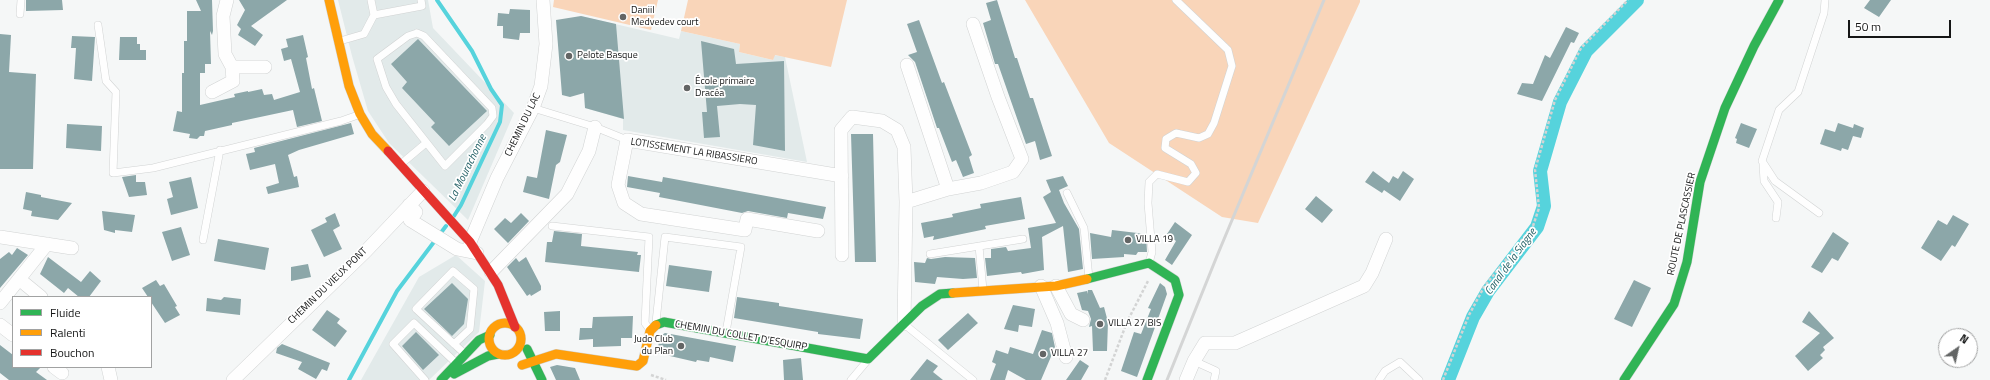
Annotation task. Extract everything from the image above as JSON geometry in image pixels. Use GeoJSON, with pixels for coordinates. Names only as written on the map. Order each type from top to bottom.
{"type":"FeatureCollection","features":[{"type":"Feature","properties":{"kind":"street"},"geometry":{"type":"LineString","coordinates":[[212,92],[233,80],[232,67],[225,54],[223,16],[227,0]]}},
{"type":"Feature","properties":{"kind":"street"},"geometry":{"type":"LineString","coordinates":[[329,0],[349,86],[360,114],[372,134],[470,243],[491,272],[498,285],[508,314],[542,380]]}},
{"type":"Feature","properties":{"kind":"street","name":"CHEMIN DU LAC"},"geometry":{"type":"LineString","coordinates":[[470,243],[497,178],[533,108],[542,86],[546,44],[543,0]]}},
{"type":"Feature","properties":{"kind":"street","name":"ROUTE DE PLASCASSIER"},"geometry":{"type":"LineString","coordinates":[[1624,380],[1674,304],[1687,262],[1700,182],[1725,108],[1754,46],[1780,0]]}},
{"type":"Feature","properties":{"kind":"street"},"geometry":{"type":"LineString","coordinates":[[906,202],[948,190],[981,183],[1013,172],[1022,159],[998,97],[973,24]]}},
{"type":"Feature","properties":{"kind":"street"},"geometry":{"type":"LineString","coordinates":[[907,65],[948,190]]}},
{"type":"Feature","properties":{"kind":"street"},"geometry":{"type":"LineString","coordinates":[[232,67],[265,67]]}},
{"type":"Feature","properties":{"kind":"street"},"geometry":{"type":"LineString","coordinates":[[842,255],[841,130],[852,116],[882,121],[896,130],[904,147],[906,202],[904,324]]}},
{"type":"Feature","properties":{"kind":"street"},"geometry":{"type":"LineString","coordinates":[[491,272],[567,194],[589,151],[595,127]]}},
{"type":"Feature","properties":{"kind":"street","name":"LOTISSEMENT LA RIBASSIERO"},"geometry":{"type":"LineString","coordinates":[[818,231],[747,219],[745,230],[641,214],[624,203],[618,185],[627,140],[842,176]]}},
{"type":"Feature","properties":{"kind":"street","name":"CHEMIN DU VIEUX PONT"},"geometry":{"type":"LineString","coordinates":[[233,380],[366,251],[409,205],[427,196]]}},
{"type":"Feature","properties":{"kind":"street"},"geometry":{"type":"LineString","coordinates":[[409,205],[416,212],[410,220],[426,231],[458,249],[470,243]]}},
{"type":"Feature","properties":{"kind":"street"},"geometry":{"type":"LineString","coordinates":[[0,237],[72,248]]}},
{"type":"Feature","properties":{"kind":"street"},"geometry":{"type":"LineString","coordinates":[[1186,380],[1204,343],[1234,343],[1364,286],[1372,273],[1386,239]]}},
{"type":"Feature","properties":{"kind":"street"},"geometry":{"type":"LineString","coordinates":[[0,303],[47,244]]}},
{"type":"Feature","properties":{"kind":"street"},"geometry":{"type":"LineString","coordinates":[[868,359],[922,306],[940,294],[1056,286],[1149,263],[1175,280],[1179,295],[1147,380]]}},
{"type":"Feature","properties":{"kind":"street"},"geometry":{"type":"LineString","coordinates":[[19,279],[39,296]]}},
{"type":"Feature","properties":{"kind":"street"},"geometry":{"type":"LineString","coordinates":[[498,285],[496,314],[492,331],[491,348],[498,354]]}},
{"type":"Feature","properties":{"kind":"street"},"geometry":{"type":"LineString","coordinates":[[1041,286],[1057,323],[1066,358]]}},
{"type":"Feature","properties":{"kind":"street"},"geometry":{"type":"LineString","coordinates":[[1056,286],[1071,314],[1083,320]]}},
{"type":"Feature","properties":{"kind":"street","name":"CHEMIN DU COLLET D'ESQUIRP"},"geometry":{"type":"LineString","coordinates":[[653,328],[664,322],[868,359]]}},
{"type":"Feature","properties":{"kind":"street"},"geometry":{"type":"LineString","coordinates":[[442,380],[456,363],[479,340],[492,331],[507,324],[515,327]]}},
{"type":"Feature","properties":{"kind":"street"},"geometry":{"type":"LineString","coordinates":[[522,365],[533,360],[556,354],[638,366],[643,361],[653,328]]}},
{"type":"Feature","properties":{"kind":"street"},"geometry":{"type":"LineString","coordinates":[[442,380],[488,356],[511,354],[518,348],[521,337]]}},
{"type":"Feature","properties":{"kind":"street"},"geometry":{"type":"LineString","coordinates":[[511,354],[522,365],[532,380]]}},
{"type":"Feature","properties":{"kind":"street"},"geometry":{"type":"LineString","coordinates":[[108,368],[111,380]]}},
{"type":"Feature","properties":{"kind":"lane"},"geometry":{"type":"LineString","coordinates":[[20,0],[20,14]]}},
{"type":"Feature","properties":{"kind":"lane"},"geometry":{"type":"LineString","coordinates":[[338,42],[364,34],[374,15],[371,0]]}},
{"type":"Feature","properties":{"kind":"lane"},"geometry":{"type":"LineString","coordinates":[[374,15],[422,6],[421,0]]}},
{"type":"Feature","properties":{"kind":"lane"},"geometry":{"type":"LineString","coordinates":[[1149,263],[1152,252],[1148,202],[1149,182],[1158,174],[1188,182],[1196,173],[1191,164],[1165,148],[1166,139],[1176,133],[1199,138],[1208,134],[1214,123],[1232,66],[1228,50],[1176,0]]}},
{"type":"Feature","properties":{"kind":"lane"},"geometry":{"type":"LineString","coordinates":[[1776,218],[1778,202],[1764,181],[1762,161],[1779,110],[1798,92],[1824,13],[1825,0]]}},
{"type":"Feature","properties":{"kind":"lane"},"geometry":{"type":"LineString","coordinates":[[98,25],[106,81],[116,92],[113,173],[152,168],[341,121],[360,114]]}},
{"type":"Feature","properties":{"kind":"lane"},"geometry":{"type":"LineString","coordinates":[[417,34],[424,36],[492,108],[492,116],[487,124],[445,166],[426,143],[396,104],[386,87],[377,59],[408,36],[417,34]]}},
{"type":"Feature","properties":{"kind":"lane"},"geometry":{"type":"LineString","coordinates":[[533,108],[595,127],[627,140]]}},
{"type":"Feature","properties":{"kind":"lane"},"geometry":{"type":"LineString","coordinates":[[400,166],[426,143]]}},
{"type":"Feature","properties":{"kind":"lane"},"geometry":{"type":"LineString","coordinates":[[203,240],[220,150]]}},
{"type":"Feature","properties":{"kind":"lane"},"geometry":{"type":"LineString","coordinates":[[1762,161],[1775,181],[1818,212]]}},
{"type":"Feature","properties":{"kind":"lane"},"geometry":{"type":"LineString","coordinates":[[1067,193],[1084,228],[1089,279]]}},
{"type":"Feature","properties":{"kind":"lane"},"geometry":{"type":"LineString","coordinates":[[552,226],[648,237],[645,323],[653,328],[665,236],[741,247],[726,333]]}},
{"type":"Feature","properties":{"kind":"lane"},"geometry":{"type":"LineString","coordinates":[[930,254],[1023,239]]}},
{"type":"Feature","properties":{"kind":"lane"},"geometry":{"type":"LineString","coordinates":[[979,246],[983,290]]}},
{"type":"Feature","properties":{"kind":"lane"},"geometry":{"type":"LineString","coordinates":[[454,344],[470,329],[474,289],[453,271],[416,309],[454,344],[465,354]]}},
{"type":"Feature","properties":{"kind":"lane"},"geometry":{"type":"LineString","coordinates":[[425,380],[392,344],[414,323],[456,363]]}},
{"type":"Feature","properties":{"kind":"lane"},"geometry":{"type":"LineString","coordinates":[[904,324],[973,380]]}},
{"type":"Feature","properties":{"kind":"lane"},"geometry":{"type":"LineString","coordinates":[[851,380],[868,359]]}},
{"type":"Feature","properties":{"kind":"lane"},"geometry":{"type":"LineString","coordinates":[[1194,361],[1216,371],[1214,380]]}},
{"type":"Feature","properties":{"kind":"lane"},"geometry":{"type":"LineString","coordinates":[[1379,380],[1385,371],[1400,362],[1419,380]]}},
{"type":"Feature","properties":{"kind":"path"},"geometry":{"type":"LineString","coordinates":[[1443,380],[1469,315],[1484,287],[1533,226],[1539,208],[1535,170],[1556,100],[1581,48],[1628,0]]}},
{"type":"Feature","properties":{"kind":"path"},"geometry":{"type":"LineString","coordinates":[[1105,380],[1127,322],[1145,284],[1159,269]]}},
{"type":"Feature","properties":{"kind":"shaded area"},"geometry":{"type":"Polygon","coordinates":[[[338,0],[428,0],[433,28],[514,113],[468,220],[389,143],[368,111],[338,0]]]}},
{"type":"Feature","properties":{"kind":"shaded area","name":"Daniil Medvedev court"},"geometry":{"type":"Polygon","coordinates":[[[554,0],[658,0],[651,30],[553,7],[554,0]]]}},
{"type":"Feature","properties":{"kind":"shaded area"},"geometry":{"type":"Polygon","coordinates":[[[688,0],[847,0],[831,67],[775,55],[773,60],[739,52],[740,44],[681,31],[688,0]]]}},
{"type":"Feature","properties":{"kind":"shaded area"},"geometry":{"type":"Polygon","coordinates":[[[1025,0],[1360,0],[1360,2],[1258,223],[1222,217],[1109,143],[1025,0]]]}},
{"type":"Feature","properties":{"kind":"shaded area","name":"École primaire Dracéa"},"geometry":{"type":"Polygon","coordinates":[[[581,16],[679,39],[681,31],[740,44],[739,52],[773,60],[774,55],[785,57],[807,162],[623,130],[623,119],[585,108],[581,16]]]}},
{"type":"Feature","properties":{"kind":"shaded area"},"geometry":{"type":"Polygon","coordinates":[[[456,255],[485,281],[479,332],[429,380],[361,380],[419,277],[456,255]]]}},
{"type":"Feature","properties":{"kind":"building"},"geometry":{"type":"Polygon","coordinates":[[[26,0],[62,0],[63,10],[26,11],[26,0]]]}},
{"type":"Feature","properties":{"kind":"building"},"geometry":{"type":"Polygon","coordinates":[[[196,0],[212,0],[212,35],[210,31],[211,64],[205,64],[205,73],[200,73],[200,105],[235,97],[234,94],[262,89],[264,95],[272,94],[274,100],[300,92],[291,59],[284,61],[281,49],[288,47],[286,39],[303,35],[308,57],[306,58],[312,89],[314,88],[322,121],[297,127],[293,110],[232,123],[232,125],[205,131],[204,136],[200,136],[197,139],[189,138],[190,134],[173,131],[177,111],[182,112],[182,73],[184,73],[184,41],[187,41],[187,11],[201,11],[196,0]]]}},
{"type":"Feature","properties":{"kind":"building"},"geometry":{"type":"Polygon","coordinates":[[[239,0],[287,0],[251,26],[263,35],[255,46],[238,35],[241,29],[237,25],[245,10],[239,0]]]}},
{"type":"Feature","properties":{"kind":"building"},"geometry":{"type":"Polygon","coordinates":[[[997,0],[1015,58],[1017,58],[1030,98],[1033,98],[1052,156],[1040,160],[1035,141],[1026,144],[998,64],[995,64],[983,23],[991,20],[986,3],[997,0]]]}},
{"type":"Feature","properties":{"kind":"building"},"geometry":{"type":"Polygon","coordinates":[[[1870,0],[1891,0],[1879,17],[1864,8],[1870,0]]]}},
{"type":"Feature","properties":{"kind":"building"},"geometry":{"type":"Polygon","coordinates":[[[510,9],[530,10],[530,33],[520,33],[519,40],[503,38],[503,26],[497,26],[498,13],[509,14],[510,9]]]}},
{"type":"Feature","properties":{"kind":"building"},"geometry":{"type":"Polygon","coordinates":[[[581,16],[616,24],[624,119],[585,108],[584,93],[570,97],[562,95],[556,20],[581,16]]]}},
{"type":"Feature","properties":{"kind":"building"},"geometry":{"type":"Polygon","coordinates":[[[919,20],[942,83],[944,82],[972,155],[969,157],[974,173],[963,177],[956,160],[952,162],[939,128],[937,128],[915,62],[908,55],[917,52],[907,24],[919,20]]]}},
{"type":"Feature","properties":{"kind":"building"},"geometry":{"type":"Polygon","coordinates":[[[1566,27],[1579,33],[1574,43],[1571,42],[1542,101],[1517,94],[1522,83],[1533,84],[1545,55],[1550,58],[1566,27]]]}},
{"type":"Feature","properties":{"kind":"building"},"geometry":{"type":"Polygon","coordinates":[[[0,34],[11,35],[9,72],[36,74],[33,169],[0,169],[0,34]]]}},
{"type":"Feature","properties":{"kind":"building"},"geometry":{"type":"Polygon","coordinates":[[[72,36],[95,37],[92,81],[74,79],[76,48],[71,48],[72,36]]]}},
{"type":"Feature","properties":{"kind":"building"},"geometry":{"type":"Polygon","coordinates":[[[120,37],[137,37],[137,44],[140,44],[140,50],[146,50],[146,60],[119,60],[120,37]]]}},
{"type":"Feature","properties":{"kind":"building"},"geometry":{"type":"Polygon","coordinates":[[[418,39],[487,111],[449,146],[431,127],[435,123],[402,88],[407,82],[391,64],[418,39]]]}},
{"type":"Feature","properties":{"kind":"building"},"geometry":{"type":"Polygon","coordinates":[[[701,41],[734,49],[736,64],[784,61],[785,151],[753,145],[756,105],[740,104],[717,106],[720,137],[704,138],[702,112],[707,112],[701,41]]]}},
{"type":"Feature","properties":{"kind":"building"},"geometry":{"type":"Polygon","coordinates":[[[351,123],[354,134],[299,150],[288,155],[294,177],[297,176],[299,187],[268,194],[266,187],[279,183],[275,164],[250,170],[246,154],[255,152],[254,148],[351,123]]]}},
{"type":"Feature","properties":{"kind":"building"},"geometry":{"type":"Polygon","coordinates":[[[1741,123],[1757,129],[1749,148],[1736,143],[1737,139],[1735,138],[1741,123]]]}},
{"type":"Feature","properties":{"kind":"building"},"geometry":{"type":"Polygon","coordinates":[[[1838,123],[1853,128],[1854,124],[1864,128],[1861,138],[1853,136],[1848,150],[1842,148],[1841,151],[1820,144],[1825,129],[1835,132],[1838,123]]]}},
{"type":"Feature","properties":{"kind":"building"},"geometry":{"type":"Polygon","coordinates":[[[67,124],[102,126],[101,151],[66,148],[67,124]]]}},
{"type":"Feature","properties":{"kind":"building"},"geometry":{"type":"Polygon","coordinates":[[[546,130],[567,135],[560,162],[556,165],[549,199],[523,192],[527,176],[537,178],[546,130]]]}},
{"type":"Feature","properties":{"kind":"building"},"geometry":{"type":"Polygon","coordinates":[[[851,134],[873,134],[876,262],[855,262],[851,134]]]}},
{"type":"Feature","properties":{"kind":"building"},"geometry":{"type":"Polygon","coordinates":[[[1373,171],[1389,183],[1393,176],[1398,179],[1403,171],[1414,179],[1400,201],[1384,190],[1382,193],[1365,182],[1373,171]]]}},
{"type":"Feature","properties":{"kind":"building"},"geometry":{"type":"Polygon","coordinates":[[[136,175],[136,182],[145,182],[147,195],[129,197],[122,177],[136,175]]]}},
{"type":"Feature","properties":{"kind":"building"},"geometry":{"type":"Polygon","coordinates":[[[628,176],[662,182],[663,177],[826,207],[823,219],[788,213],[787,218],[748,211],[742,213],[659,197],[660,193],[627,187],[628,176]]]}},
{"type":"Feature","properties":{"kind":"building"},"geometry":{"type":"Polygon","coordinates":[[[1063,176],[1068,186],[1059,190],[1064,203],[1079,229],[1083,269],[1068,272],[1063,226],[1042,237],[1044,270],[1022,274],[1021,272],[987,276],[985,258],[991,258],[991,249],[1006,247],[1008,251],[1031,248],[1028,228],[1056,223],[1043,197],[1051,192],[1046,180],[1063,176]]]}},
{"type":"Feature","properties":{"kind":"building"},"geometry":{"type":"Polygon","coordinates":[[[191,177],[198,208],[171,215],[167,199],[173,197],[169,182],[191,177]]]}},
{"type":"Feature","properties":{"kind":"building"},"geometry":{"type":"Polygon","coordinates":[[[26,192],[41,195],[41,197],[72,203],[58,220],[31,216],[32,211],[23,209],[26,192]]]}},
{"type":"Feature","properties":{"kind":"building"},"geometry":{"type":"Polygon","coordinates":[[[1316,196],[1333,210],[1322,223],[1305,209],[1316,196]]]}},
{"type":"Feature","properties":{"kind":"building"},"geometry":{"type":"Polygon","coordinates":[[[1021,197],[1025,219],[985,226],[986,229],[933,240],[934,236],[924,238],[921,223],[953,217],[952,214],[981,208],[980,204],[1021,197]]]}},
{"type":"Feature","properties":{"kind":"building"},"geometry":{"type":"Polygon","coordinates":[[[102,211],[135,215],[132,232],[115,230],[115,233],[104,230],[102,211]]]}},
{"type":"Feature","properties":{"kind":"building"},"geometry":{"type":"Polygon","coordinates":[[[335,213],[340,226],[333,230],[342,249],[324,257],[311,230],[327,222],[325,218],[335,213]]]}},
{"type":"Feature","properties":{"kind":"building"},"geometry":{"type":"Polygon","coordinates":[[[521,213],[529,221],[508,243],[494,229],[505,218],[511,223],[521,213]]]}},
{"type":"Feature","properties":{"kind":"building"},"geometry":{"type":"Polygon","coordinates":[[[1953,215],[1969,224],[1955,247],[1952,245],[1941,261],[1921,248],[1938,220],[1947,225],[1953,215]]]}},
{"type":"Feature","properties":{"kind":"building"},"geometry":{"type":"Polygon","coordinates":[[[1175,222],[1192,235],[1172,265],[1165,260],[1176,241],[1167,234],[1175,222]]]}},
{"type":"Feature","properties":{"kind":"building"},"geometry":{"type":"Polygon","coordinates":[[[181,227],[190,255],[172,261],[162,232],[181,227]]]}},
{"type":"Feature","properties":{"kind":"building"},"geometry":{"type":"Polygon","coordinates":[[[1112,230],[1146,234],[1147,252],[1138,252],[1136,255],[1124,254],[1124,257],[1092,259],[1090,233],[1111,237],[1112,230]]]}},
{"type":"Feature","properties":{"kind":"building"},"geometry":{"type":"Polygon","coordinates":[[[554,231],[582,234],[581,246],[638,252],[637,255],[641,255],[639,272],[545,262],[547,242],[552,242],[554,231]]]}},
{"type":"Feature","properties":{"kind":"building"},"geometry":{"type":"Polygon","coordinates":[[[1833,232],[1849,243],[1838,261],[1832,258],[1822,273],[1811,267],[1833,232]]]}},
{"type":"Feature","properties":{"kind":"building"},"geometry":{"type":"Polygon","coordinates":[[[218,239],[269,248],[265,270],[214,261],[218,239]]]}},
{"type":"Feature","properties":{"kind":"building"},"geometry":{"type":"Polygon","coordinates":[[[17,248],[28,255],[0,288],[0,259],[9,252],[12,255],[17,248]]]}},
{"type":"Feature","properties":{"kind":"building"},"geometry":{"type":"Polygon","coordinates":[[[48,257],[81,282],[90,271],[101,281],[90,296],[78,296],[68,288],[64,293],[40,274],[48,257]]]}},
{"type":"Feature","properties":{"kind":"building"},"geometry":{"type":"Polygon","coordinates":[[[526,257],[541,286],[541,290],[531,296],[530,294],[527,296],[507,267],[516,258],[519,262],[526,257]]]}},
{"type":"Feature","properties":{"kind":"building"},"geometry":{"type":"Polygon","coordinates":[[[945,257],[975,258],[977,278],[963,279],[937,277],[935,284],[915,282],[914,262],[925,263],[927,258],[931,259],[945,257]]]}},
{"type":"Feature","properties":{"kind":"building"},"geometry":{"type":"Polygon","coordinates":[[[308,264],[311,277],[291,281],[291,267],[308,264]]]}},
{"type":"Feature","properties":{"kind":"building"},"geometry":{"type":"Polygon","coordinates":[[[669,265],[712,271],[709,292],[666,286],[669,265]]]}},
{"type":"Feature","properties":{"kind":"building"},"geometry":{"type":"Polygon","coordinates":[[[156,280],[160,286],[164,284],[177,306],[175,307],[180,315],[165,323],[152,304],[152,296],[147,296],[142,288],[156,280]]]}},
{"type":"Feature","properties":{"kind":"building"},"geometry":{"type":"Polygon","coordinates":[[[1634,280],[1651,288],[1632,327],[1614,319],[1634,280]]]}},
{"type":"Feature","properties":{"kind":"building"},"geometry":{"type":"Polygon","coordinates":[[[452,283],[468,299],[464,324],[452,336],[424,309],[452,283]]]}},
{"type":"Feature","properties":{"kind":"building"},"geometry":{"type":"Polygon","coordinates":[[[1160,283],[1165,287],[1167,294],[1137,377],[1121,371],[1134,332],[1141,334],[1151,309],[1148,308],[1160,283]]]}},
{"type":"Feature","properties":{"kind":"building","name":"VILLA 27 BIS"},"geometry":{"type":"Polygon","coordinates":[[[1088,290],[1092,290],[1100,308],[1104,307],[1108,322],[1107,351],[1093,351],[1092,326],[1089,327],[1091,319],[1088,311],[1082,310],[1077,293],[1087,291],[1087,294],[1088,290]]]}},
{"type":"Feature","properties":{"kind":"building"},"geometry":{"type":"Polygon","coordinates":[[[224,297],[241,299],[240,315],[206,311],[207,298],[221,300],[224,297]]]}},
{"type":"Feature","properties":{"kind":"building"},"geometry":{"type":"Polygon","coordinates":[[[737,297],[779,303],[779,306],[863,319],[860,339],[818,334],[818,332],[734,318],[737,297]]]}},
{"type":"Feature","properties":{"kind":"building"},"geometry":{"type":"Polygon","coordinates":[[[1013,305],[1035,309],[1032,327],[1019,325],[1018,332],[1004,329],[1013,305]]]}},
{"type":"Feature","properties":{"kind":"building"},"geometry":{"type":"Polygon","coordinates":[[[327,310],[340,319],[337,323],[347,331],[335,347],[312,330],[327,310]]]}},
{"type":"Feature","properties":{"kind":"building"},"geometry":{"type":"Polygon","coordinates":[[[560,311],[560,331],[545,331],[544,312],[560,311]]]}},
{"type":"Feature","properties":{"kind":"building"},"geometry":{"type":"Polygon","coordinates":[[[1809,311],[1834,338],[1823,347],[1825,350],[1820,355],[1823,358],[1808,371],[1795,356],[1820,333],[1802,322],[1809,311]]]}},
{"type":"Feature","properties":{"kind":"building"},"geometry":{"type":"Polygon","coordinates":[[[968,313],[978,323],[948,350],[938,340],[968,313]]]}},
{"type":"Feature","properties":{"kind":"building"},"geometry":{"type":"Polygon","coordinates":[[[633,316],[632,338],[621,338],[621,346],[593,347],[593,339],[579,340],[580,328],[592,328],[593,317],[633,316]]]}},
{"type":"Feature","properties":{"kind":"building"},"geometry":{"type":"Polygon","coordinates":[[[1042,330],[1052,333],[1056,352],[1053,352],[1041,380],[1026,380],[1008,370],[1005,380],[990,380],[996,364],[992,362],[996,350],[1008,354],[1010,347],[1033,354],[1042,330]]]}},
{"type":"Feature","properties":{"kind":"building"},"geometry":{"type":"Polygon","coordinates":[[[416,332],[439,355],[423,370],[402,346],[416,332]]]}},
{"type":"Feature","properties":{"kind":"building","name":"Judo Club du Plan"},"geometry":{"type":"Polygon","coordinates":[[[665,333],[736,346],[733,362],[710,357],[709,362],[697,360],[696,362],[657,353],[660,336],[665,333]]]}},
{"type":"Feature","properties":{"kind":"building"},"geometry":{"type":"Polygon","coordinates":[[[282,344],[330,363],[327,371],[322,369],[316,379],[298,369],[302,362],[276,353],[277,348],[282,344]]]}},
{"type":"Feature","properties":{"kind":"building"},"geometry":{"type":"Polygon","coordinates":[[[0,345],[12,354],[12,368],[40,368],[36,372],[47,380],[9,380],[0,373],[0,345]]]}},
{"type":"Feature","properties":{"kind":"building"},"geometry":{"type":"Polygon","coordinates":[[[801,358],[803,380],[784,380],[783,360],[801,358]]]}},
{"type":"Feature","properties":{"kind":"building"},"geometry":{"type":"Polygon","coordinates":[[[927,359],[938,366],[933,372],[943,380],[910,380],[927,359]]]}},
{"type":"Feature","properties":{"kind":"building","name":"VILLA 27"},"geometry":{"type":"Polygon","coordinates":[[[1080,360],[1089,366],[1081,380],[1066,380],[1080,360]]]}},
{"type":"Feature","properties":{"kind":"building"},"geometry":{"type":"Polygon","coordinates":[[[557,365],[575,368],[580,380],[556,380],[550,367],[557,365]]]}},
{"type":"Feature","properties":{"kind":"waterway","name":"La Mourachonne"},"geometry":{"type":"LineString","coordinates":[[437,0],[472,51],[491,89],[502,105],[500,122],[461,205],[454,216]]}},
{"type":"Feature","properties":{"kind":"waterway","name":"Canal de la Siagne"},"geometry":{"type":"LineString","coordinates":[[1448,380],[1473,317],[1488,291],[1537,227],[1544,206],[1540,171],[1560,102],[1586,51],[1637,0]]}},
{"type":"Feature","properties":{"kind":"waterway","name":"La Mourachonne"},"geometry":{"type":"LineString","coordinates":[[349,380],[397,291],[446,226]]}},
{"type":"Feature","properties":{"kind":"railway"},"geometry":{"type":"LineString","coordinates":[[1167,380],[1324,0]]}},
{"type":"Feature","properties":{"kind":"traffic: fast"},"geometry":{"type":"LineString","coordinates":[[1624,380],[1674,304],[1687,262],[1700,182],[1725,108],[1754,46],[1779,0]]}},
{"type":"Feature","properties":{"kind":"traffic: fast"},"geometry":{"type":"LineString","coordinates":[[1087,279],[1149,263],[1175,280],[1179,295],[1147,380]]}},
{"type":"Feature","properties":{"kind":"traffic: fast"},"geometry":{"type":"LineString","coordinates":[[656,325],[664,322],[868,359],[922,306],[940,294],[953,293]]}},
{"type":"Feature","properties":{"kind":"traffic: fast"},"geometry":{"type":"LineString","coordinates":[[441,380],[479,340],[490,335]]}},
{"type":"Feature","properties":{"kind":"traffic: fast"},"geometry":{"type":"LineString","coordinates":[[527,349],[542,380]]}},
{"type":"Feature","properties":{"kind":"traffic: fast"},"geometry":{"type":"LineString","coordinates":[[454,374],[488,356],[498,354]]}},
{"type":"Feature","properties":{"kind":"traffic: slow"},"geometry":{"type":"LineString","coordinates":[[329,0],[349,86],[360,114],[372,134],[388,151]]}},
{"type":"Feature","properties":{"kind":"traffic: slow"},"geometry":{"type":"LineString","coordinates":[[953,293],[1056,286],[1087,279]]}},
{"type":"Feature","properties":{"kind":"traffic: slow"},"geometry":{"type":"LineString","coordinates":[[505,323],[511,324],[518,330],[521,339],[520,345],[514,352],[505,355],[499,354],[492,348],[489,339],[490,333],[496,326],[505,323]]}},
{"type":"Feature","properties":{"kind":"traffic: slow"},"geometry":{"type":"LineString","coordinates":[[522,365],[556,354],[637,366],[643,361],[650,331],[656,325]]}},
{"type":"Feature","properties":{"kind":"traffic: jam"},"geometry":{"type":"LineString","coordinates":[[388,151],[470,242],[498,285],[515,327]]}},
{"type":"Feature","properties":{"kind":"place","name":"Daniil Medvedev court"},"geometry":{"type":"Point","coordinates":[623,17]}},
{"type":"Feature","properties":{"kind":"place","name":"Pelote Basque"},"geometry":{"type":"Point","coordinates":[569,56]}},
{"type":"Feature","properties":{"kind":"place","name":"École primaire Dracéa"},"geometry":{"type":"Point","coordinates":[687,88]}},
{"type":"Feature","properties":{"kind":"place","name":"VILLA 19"},"geometry":{"type":"Point","coordinates":[1128,240]}},
{"type":"Feature","properties":{"kind":"place","name":"VILLA 27 BIS"},"geometry":{"type":"Point","coordinates":[1100,324]}},
{"type":"Feature","properties":{"kind":"place","name":"Judo Club du Plan"},"geometry":{"type":"Point","coordinates":[681,346]}},
{"type":"Feature","properties":{"kind":"place","name":"VILLA 27"},"geometry":{"type":"Point","coordinates":[1043,354]}}]}
